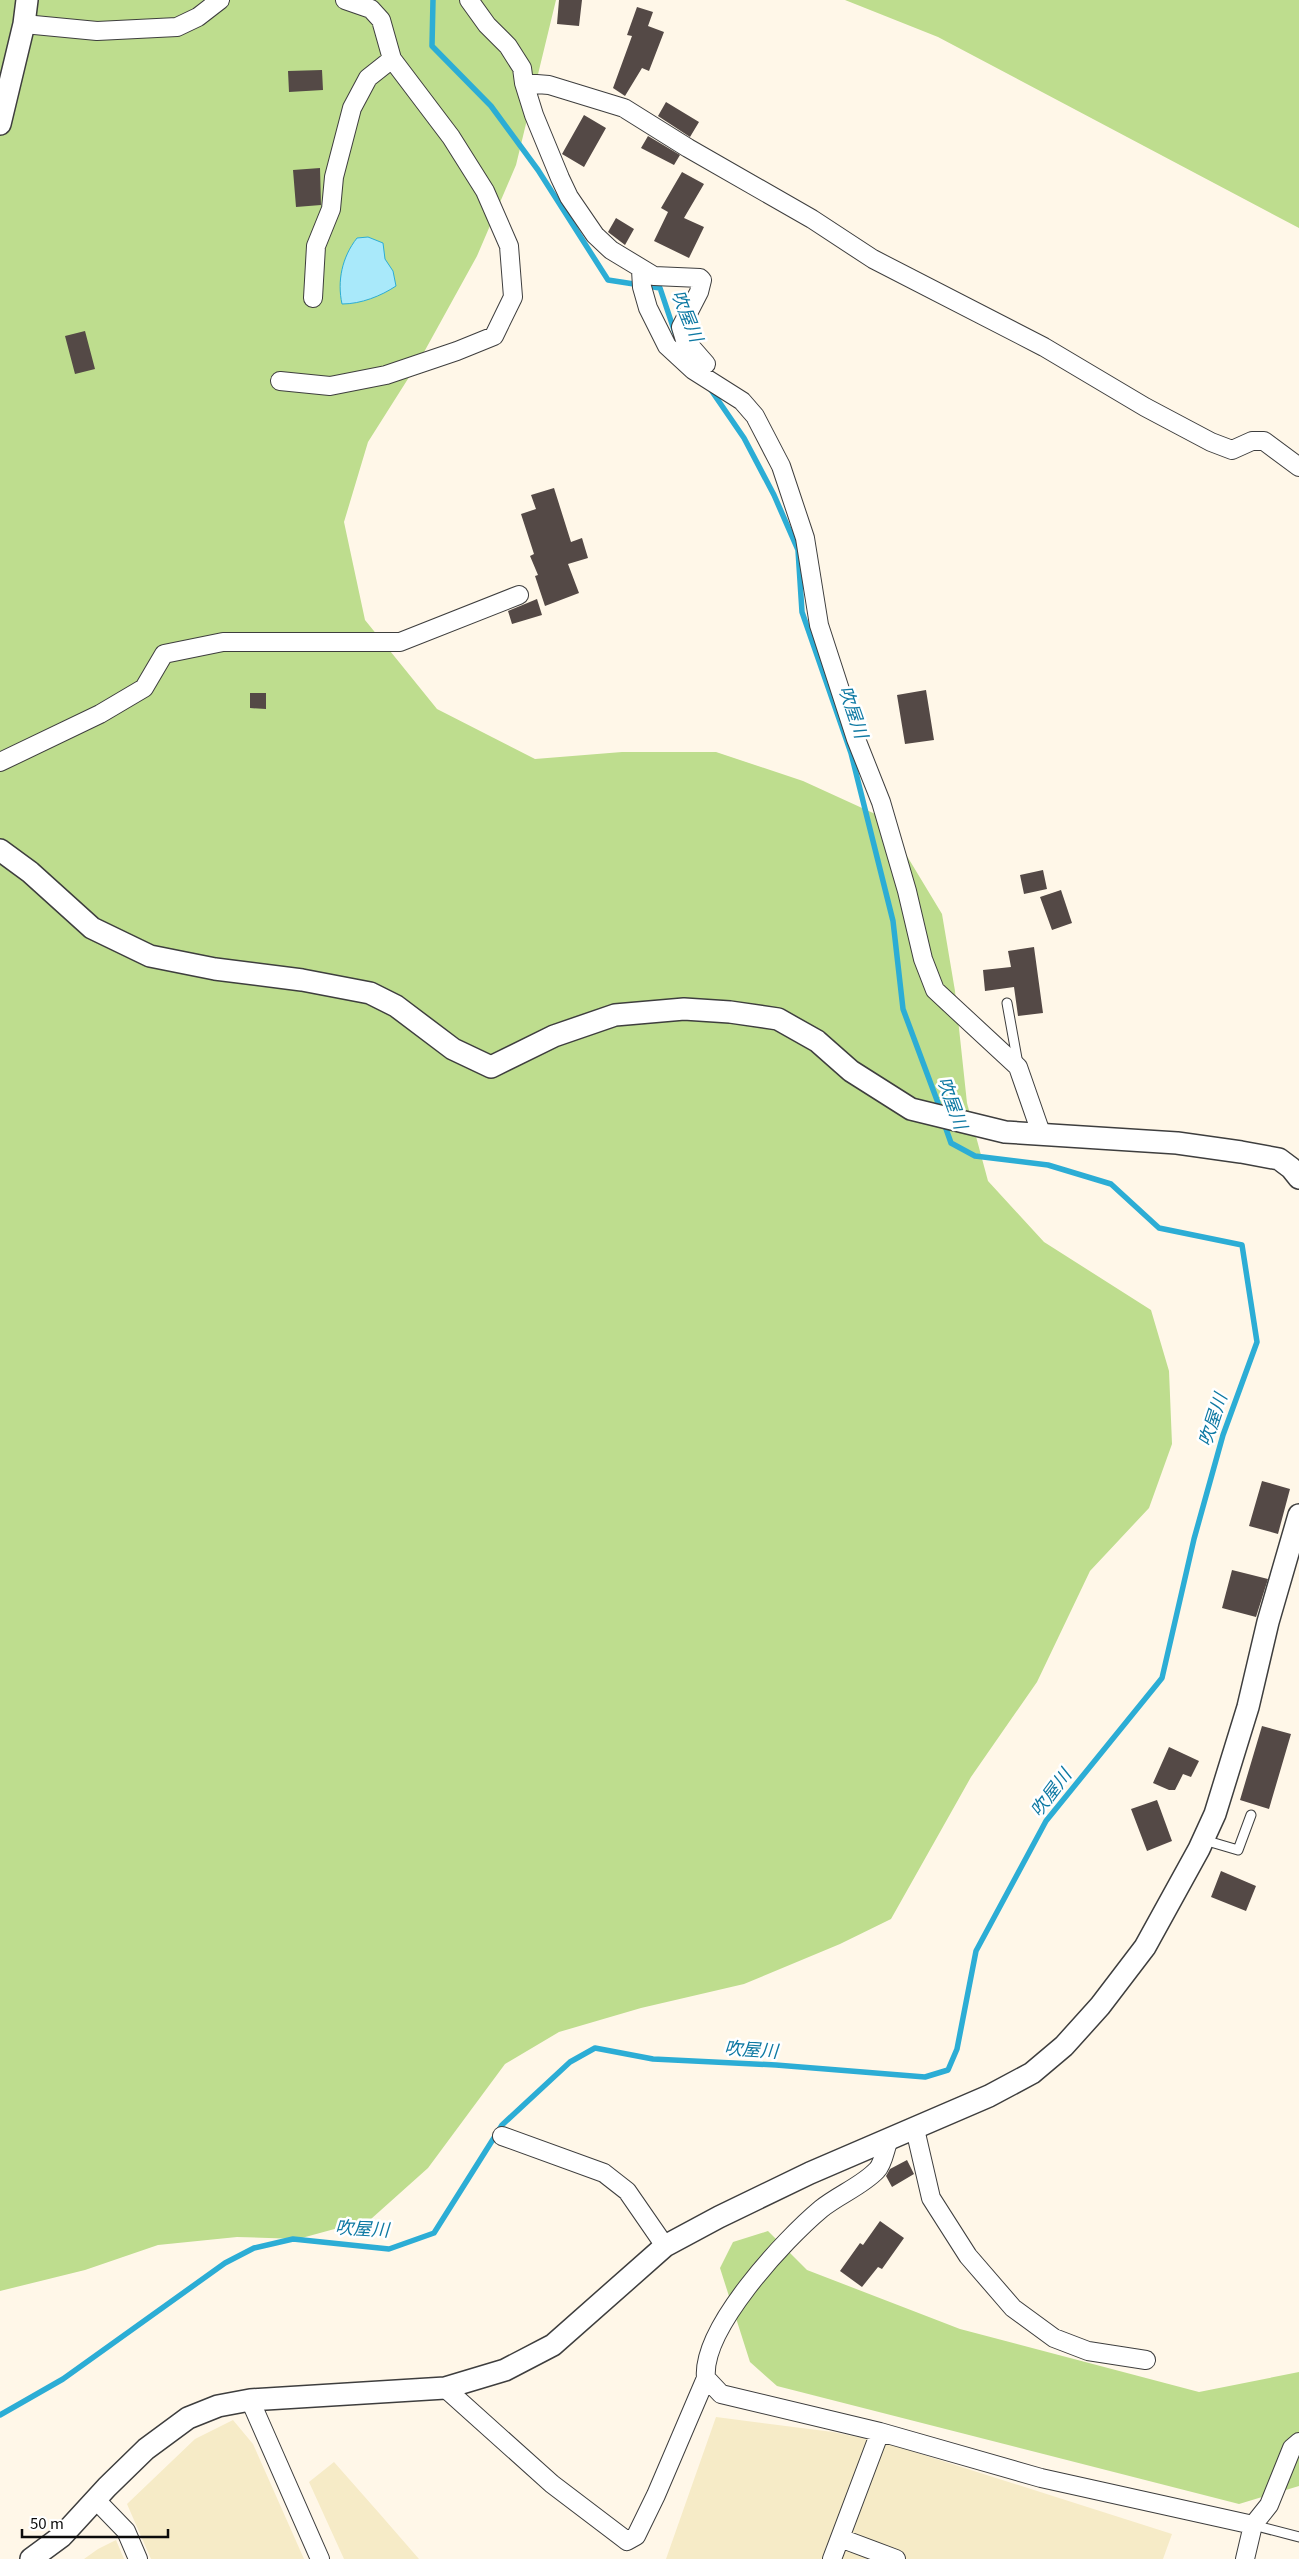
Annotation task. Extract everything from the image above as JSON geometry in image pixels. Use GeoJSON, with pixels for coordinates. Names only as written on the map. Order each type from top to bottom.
{"type":"FeatureCollection","features":[{"type":"Feature","properties":{"kind":"street"},"geometry":{"type":"LineString","coordinates":[[0,124],[24,24],[27,0]]}},
{"type":"Feature","properties":{"kind":"street"},"geometry":{"type":"LineString","coordinates":[[24,24],[97,31],[177,26],[198,17],[220,0]]}},
{"type":"Feature","properties":{"kind":"street"},"geometry":{"type":"LineString","coordinates":[[280,381],[330,386],[386,375],[457,351],[494,336],[513,297],[509,246],[485,191],[452,137],[392,59],[381,20],[371,9],[345,0]]}},
{"type":"Feature","properties":{"kind":"street"},"geometry":{"type":"LineString","coordinates":[[469,0],[487,25],[508,46],[522,68],[524,83],[568,197],[596,235],[611,250],[654,276],[700,278],[699,292],[681,327],[685,340],[706,364]]}},
{"type":"Feature","properties":{"kind":"street"},"geometry":{"type":"LineString","coordinates":[[313,298],[316,246],[332,209],[334,178],[352,108],[368,78],[392,59]]}},
{"type":"Feature","properties":{"kind":"street"},"geometry":{"type":"LineString","coordinates":[[524,83],[549,85],[624,108],[688,148],[812,219],[873,259],[1044,347],[1211,442],[1232,450],[1252,441],[1264,441],[1299,467]]}},
{"type":"Feature","properties":{"kind":"street"},"geometry":{"type":"LineString","coordinates":[[642,270],[642,286],[648,308],[667,346],[693,370],[742,401],[755,416],[781,466],[805,538],[819,625],[856,739],[882,802],[907,891],[923,959],[936,990],[1018,1067],[1041,1133]]}},
{"type":"Feature","properties":{"kind":"street"},"geometry":{"type":"LineString","coordinates":[[0,762],[100,714],[144,688],[164,654],[224,642],[400,642],[519,595]]}},
{"type":"Feature","properties":{"kind":"street"},"geometry":{"type":"LineString","coordinates":[[0,850],[30,872],[92,928],[150,956],[215,969],[302,980],[370,994],[396,1006],[453,1049],[491,1067],[554,1036],[615,1016],[684,1009],[730,1012],[778,1020],[817,1040],[851,1071],[911,1109],[1005,1132],[1177,1143],[1241,1152],[1279,1159],[1291,1168],[1299,1178]]}},
{"type":"Feature","properties":{"kind":"street"},"geometry":{"type":"LineString","coordinates":[[31,2559],[62,2536],[146,2449],[188,2418],[218,2406],[250,2400],[445,2388],[505,2370],[553,2345],[665,2246],[719,2217],[802,2177],[888,2142],[989,2096],[1032,2073],[1064,2046],[1100,2006],[1145,1947],[1203,1840],[1215,1814],[1248,1707],[1268,1622],[1296,1542],[1299,1515]]}},
{"type":"Feature","properties":{"kind":"street"},"geometry":{"type":"LineString","coordinates":[[915,2129],[931,2198],[968,2256],[1013,2308],[1054,2338],[1088,2351],[1146,2360]]}},
{"type":"Feature","properties":{"kind":"street"},"geometry":{"type":"LineString","coordinates":[[502,2136],[604,2173],[627,2191],[665,2246]]}},
{"type":"Feature","properties":{"kind":"street"},"geometry":{"type":"LineString","coordinates":[[445,2388],[552,2484],[627,2541],[636,2536],[656,2496],[706,2378],[705,2368],[715,2335],[745,2291],[771,2258],[820,2210],[878,2169],[888,2142]]}},
{"type":"Feature","properties":{"kind":"street"},"geometry":{"type":"LineString","coordinates":[[706,2378],[721,2394],[880,2432],[1041,2478],[1253,2525]]}},
{"type":"Feature","properties":{"kind":"street"},"geometry":{"type":"LineString","coordinates":[[250,2400],[320,2559]]}},
{"type":"Feature","properties":{"kind":"street"},"geometry":{"type":"LineString","coordinates":[[832,2559],[880,2432]]}},
{"type":"Feature","properties":{"kind":"street"},"geometry":{"type":"LineString","coordinates":[[1245,2559],[1253,2525],[1269,2505],[1292,2448],[1299,2442]]}},
{"type":"Feature","properties":{"kind":"street"},"geometry":{"type":"LineString","coordinates":[[96,2500],[126,2532],[138,2559]]}},
{"type":"Feature","properties":{"kind":"street"},"geometry":{"type":"LineString","coordinates":[[840,2538],[896,2559]]}},
{"type":"Feature","properties":{"kind":"lane"},"geometry":{"type":"LineString","coordinates":[[1007,1003],[1018,1067]]}},
{"type":"Feature","properties":{"kind":"lane"},"geometry":{"type":"LineString","coordinates":[[1203,1840],[1238,1850],[1251,1816]]}},
{"type":"Feature","properties":{"kind":"lane"},"geometry":{"type":"LineString","coordinates":[[1253,2525],[1297,2536]]}},
{"type":"Feature","properties":{"kind":"shaded area"},"geometry":{"type":"Polygon","coordinates":[[[716,2417],[833,2432],[886,2443],[1172,2534],[1163,2559],[666,2559],[716,2417]]]}},
{"type":"Feature","properties":{"kind":"shaded area"},"geometry":{"type":"Polygon","coordinates":[[[233,2420],[253,2444],[304,2559],[151,2559],[127,2504],[195,2439],[233,2420]]]}},
{"type":"Feature","properties":{"kind":"shaded area"},"geometry":{"type":"Polygon","coordinates":[[[334,2462],[419,2559],[344,2559],[309,2482],[334,2462]]]}},
{"type":"Feature","properties":{"kind":"shaded area"},"geometry":{"type":"Polygon","coordinates":[[[116,2540],[124,2559],[84,2559],[98,2549],[116,2540]]]}},
{"type":"Feature","properties":{"kind":"green space"},"geometry":{"type":"Polygon","coordinates":[[[0,0],[556,0],[516,165],[477,256],[418,363],[368,442],[344,522],[365,620],[437,709],[535,759],[622,752],[716,752],[803,781],[884,818],[942,914],[955,991],[967,1103],[988,1181],[1044,1242],[1151,1310],[1169,1371],[1172,1444],[1149,1508],[1090,1571],[1037,1682],[971,1777],[891,1919],[840,1944],[744,1984],[641,2008],[559,2032],[505,2064],[428,2168],[371,2219],[298,2239],[237,2237],[158,2245],[85,2270],[0,2291],[0,0]]]}},
{"type":"Feature","properties":{"kind":"green space"},"geometry":{"type":"Polygon","coordinates":[[[845,0],[1299,0],[1299,228],[938,37],[845,0]]]}},
{"type":"Feature","properties":{"kind":"green space"},"geometry":{"type":"Polygon","coordinates":[[[768,2231],[807,2270],[960,2329],[1199,2392],[1299,2372],[1299,2486],[1239,2504],[777,2386],[750,2362],[720,2268],[733,2242],[768,2231]]]}},
{"type":"Feature","properties":{"kind":"water"},"geometry":{"type":"Polygon","coordinates":[[[368,237],[383,243],[385,259],[393,271],[396,286],[371,299],[342,304],[340,287],[344,261],[357,238],[368,237]]]}},
{"type":"Feature","properties":{"kind":"building"},"geometry":{"type":"Polygon","coordinates":[[[559,0],[582,0],[579,26],[557,24],[559,0]]]}},
{"type":"Feature","properties":{"kind":"building"},"geometry":{"type":"Polygon","coordinates":[[[637,7],[653,12],[648,26],[664,32],[649,71],[642,68],[625,96],[613,88],[632,36],[627,35],[637,7]]]}},
{"type":"Feature","properties":{"kind":"building"},"geometry":{"type":"Polygon","coordinates":[[[322,70],[323,90],[289,92],[288,71],[322,70]]]}},
{"type":"Feature","properties":{"kind":"building"},"geometry":{"type":"Polygon","coordinates":[[[666,102],[699,122],[690,137],[658,116],[666,102]]]}},
{"type":"Feature","properties":{"kind":"building"},"geometry":{"type":"Polygon","coordinates":[[[584,115],[606,128],[584,167],[562,154],[584,115]]]}},
{"type":"Feature","properties":{"kind":"building"},"geometry":{"type":"Polygon","coordinates":[[[648,136],[680,155],[674,165],[641,148],[648,136]]]}},
{"type":"Feature","properties":{"kind":"building"},"geometry":{"type":"Polygon","coordinates":[[[320,168],[321,205],[296,207],[293,170],[320,168]]]}},
{"type":"Feature","properties":{"kind":"building"},"geometry":{"type":"Polygon","coordinates":[[[682,172],[704,184],[684,218],[704,227],[689,258],[654,241],[668,212],[661,208],[682,172]]]}},
{"type":"Feature","properties":{"kind":"building"},"geometry":{"type":"Polygon","coordinates":[[[616,218],[634,229],[625,245],[608,232],[616,218]]]}},
{"type":"Feature","properties":{"kind":"building"},"geometry":{"type":"Polygon","coordinates":[[[85,331],[95,369],[75,374],[65,336],[85,331]]]}},
{"type":"Feature","properties":{"kind":"building"},"geometry":{"type":"Polygon","coordinates":[[[554,488],[571,542],[582,538],[588,558],[568,564],[579,593],[545,606],[535,576],[538,575],[530,556],[534,554],[521,514],[536,509],[531,495],[554,488]]]}},
{"type":"Feature","properties":{"kind":"building"},"geometry":{"type":"Polygon","coordinates":[[[537,599],[542,615],[512,624],[508,611],[537,599]]]}},
{"type":"Feature","properties":{"kind":"building"},"geometry":{"type":"Polygon","coordinates":[[[926,690],[934,740],[905,744],[897,695],[926,690]]]}},
{"type":"Feature","properties":{"kind":"building"},"geometry":{"type":"Polygon","coordinates":[[[250,693],[266,693],[266,709],[250,708],[250,693]]]}},
{"type":"Feature","properties":{"kind":"building"},"geometry":{"type":"Polygon","coordinates":[[[1043,870],[1047,889],[1024,894],[1020,875],[1043,870]]]}},
{"type":"Feature","properties":{"kind":"building"},"geometry":{"type":"Polygon","coordinates":[[[1061,890],[1072,923],[1052,930],[1040,897],[1061,890]]]}},
{"type":"Feature","properties":{"kind":"building"},"geometry":{"type":"Polygon","coordinates":[[[1034,947],[1043,1013],[1018,1016],[1014,987],[985,991],[983,970],[1011,967],[1008,951],[1034,947]]]}},
{"type":"Feature","properties":{"kind":"building"},"geometry":{"type":"Polygon","coordinates":[[[1262,1481],[1290,1489],[1278,1534],[1249,1526],[1262,1481]]]}},
{"type":"Feature","properties":{"kind":"building"},"geometry":{"type":"Polygon","coordinates":[[[1232,1570],[1268,1579],[1256,1617],[1222,1608],[1232,1570]]]}},
{"type":"Feature","properties":{"kind":"building"},"geometry":{"type":"Polygon","coordinates":[[[1262,1726],[1291,1734],[1269,1809],[1240,1800],[1262,1726]]]}},
{"type":"Feature","properties":{"kind":"building"},"geometry":{"type":"Polygon","coordinates":[[[1169,1747],[1199,1761],[1191,1777],[1183,1774],[1175,1790],[1169,1790],[1153,1783],[1169,1747]]]}},
{"type":"Feature","properties":{"kind":"building"},"geometry":{"type":"Polygon","coordinates":[[[1157,1800],[1172,1841],[1147,1851],[1131,1809],[1157,1800]]]}},
{"type":"Feature","properties":{"kind":"building"},"geometry":{"type":"Polygon","coordinates":[[[1221,1871],[1256,1886],[1246,1911],[1211,1897],[1221,1871]]]}},
{"type":"Feature","properties":{"kind":"building"},"geometry":{"type":"Polygon","coordinates":[[[907,2160],[914,2174],[892,2187],[886,2176],[890,2169],[907,2160]]]}},
{"type":"Feature","properties":{"kind":"building"},"geometry":{"type":"Polygon","coordinates":[[[880,2221],[904,2238],[882,2269],[878,2267],[862,2287],[840,2271],[860,2243],[863,2245],[880,2221]]]}},
{"type":"Feature","properties":{"kind":"waterway","name":"吹屋川"},"geometry":{"type":"LineString","coordinates":[[433,0],[432,46],[491,106],[538,170],[608,280],[660,288],[675,333]]}},
{"type":"Feature","properties":{"kind":"waterway","name":"吹屋川"},"geometry":{"type":"LineString","coordinates":[[709,387],[744,438],[774,495],[798,550],[802,612],[851,753],[893,921],[903,1009],[941,1111]]}},
{"type":"Feature","properties":{"kind":"waterway","name":"吹屋川"},"geometry":{"type":"LineString","coordinates":[[0,2415],[63,2379],[225,2263],[254,2248],[293,2239],[389,2249],[434,2233],[502,2125],[570,2062],[595,2048],[653,2059],[776,2065],[925,2077],[948,2070],[957,2049],[976,1951],[1046,1821],[1162,1678],[1194,1539],[1223,1435],[1257,1342],[1242,1245],[1159,1228],[1111,1184],[1048,1165],[975,1156],[951,1143],[944,1123]]}}]}
